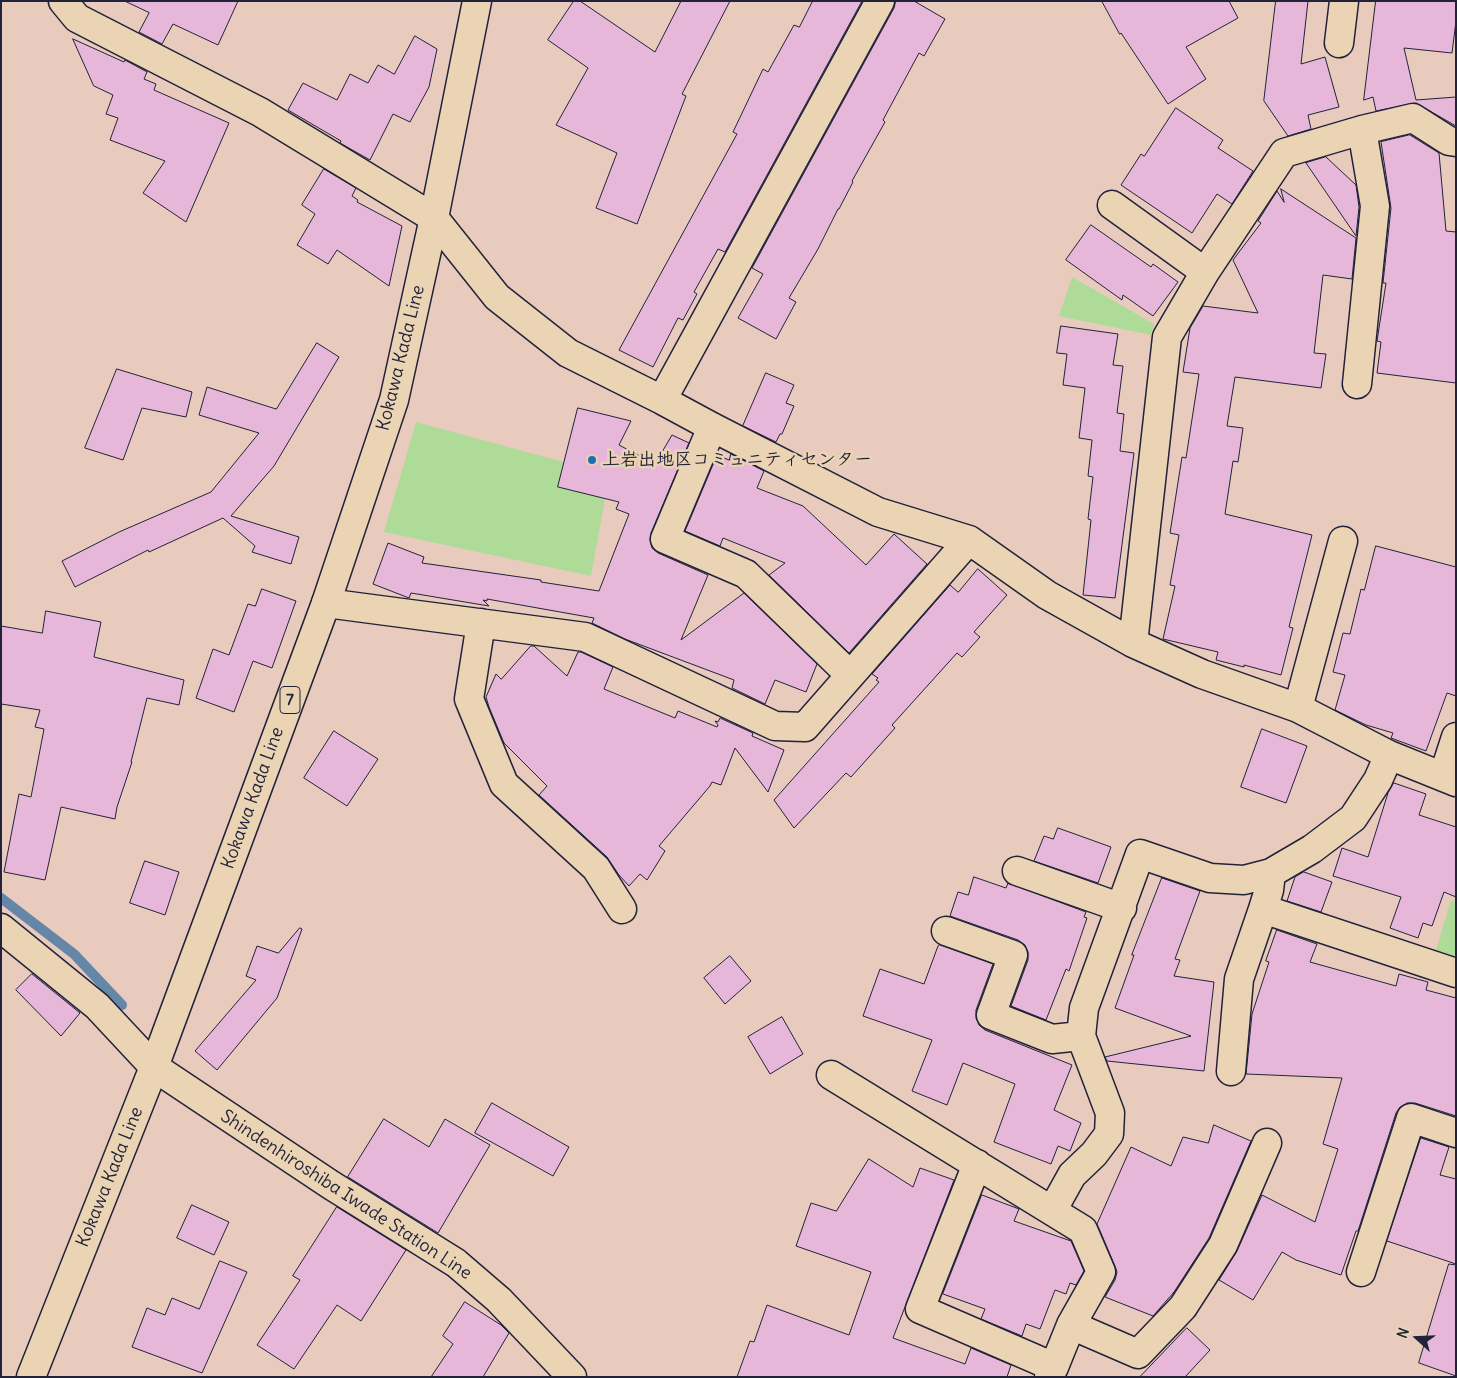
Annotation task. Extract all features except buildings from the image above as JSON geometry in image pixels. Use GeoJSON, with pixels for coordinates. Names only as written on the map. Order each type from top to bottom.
{"type":"FeatureCollection","features":[{"type":"Feature","properties":{"kind":"street"},"geometry":{"type":"LineString","coordinates":[[63,1],[77,18],[260,112],[434,218],[498,297],[568,353],[878,512],[969,540],[1047,595],[1134,643],[1202,674],[1298,708],[1389,755],[1449,780],[1456,737]]}},
{"type":"Feature","properties":{"kind":"street","name":"Kokawa Kada Line"},"geometry":{"type":"LineString","coordinates":[[31,1377],[154,1067],[326,603],[394,400],[434,218],[478,1]]}},
{"type":"Feature","properties":{"kind":"street"},"geometry":{"type":"LineString","coordinates":[[662,400],[880,1]]}},
{"type":"Feature","properties":{"kind":"street"},"geometry":{"type":"LineString","coordinates":[[1340,43],[1344,1]]}},
{"type":"Feature","properties":{"kind":"street"},"geometry":{"type":"LineString","coordinates":[[1134,643],[1167,337],[1205,272],[1284,153],[1362,130],[1413,118],[1449,140],[1456,142]]}},
{"type":"Feature","properties":{"kind":"street"},"geometry":{"type":"LineString","coordinates":[[1357,384],[1375,206],[1362,130]]}},
{"type":"Feature","properties":{"kind":"street"},"geometry":{"type":"LineString","coordinates":[[1112,205],[1205,272]]}},
{"type":"Feature","properties":{"kind":"street"},"geometry":{"type":"LineString","coordinates":[[712,427],[665,539],[746,574],[850,675]]}},
{"type":"Feature","properties":{"kind":"street"},"geometry":{"type":"LineString","coordinates":[[326,603],[585,637],[774,726],[805,727],[969,540]]}},
{"type":"Feature","properties":{"kind":"street"},"geometry":{"type":"LineString","coordinates":[[1298,708],[1343,541]]}},
{"type":"Feature","properties":{"kind":"street"},"geometry":{"type":"LineString","coordinates":[[481,624],[469,699],[504,784],[596,868],[622,909]]}},
{"type":"Feature","properties":{"kind":"street"},"geometry":{"type":"LineString","coordinates":[[1052,1211],[1072,1176],[1094,1154],[1110,1134],[1110,1113],[1081,1036],[1084,1008],[1122,908],[1140,854],[1210,878],[1244,880],[1271,873],[1312,849],[1353,818],[1378,780],[1389,755]]}},
{"type":"Feature","properties":{"kind":"street"},"geometry":{"type":"LineString","coordinates":[[1017,871],[1122,908]]}},
{"type":"Feature","properties":{"kind":"street"},"geometry":{"type":"LineString","coordinates":[[1232,1071],[1239,979],[1269,890],[1271,873]]}},
{"type":"Feature","properties":{"kind":"street"},"geometry":{"type":"LineString","coordinates":[[1263,909],[1456,974]]}},
{"type":"Feature","properties":{"kind":"street","name":"Shindenhiroshiba Iwade Station Line"},"geometry":{"type":"LineString","coordinates":[[1,928],[97,1006],[154,1067],[331,1185],[456,1263],[499,1300],[572,1377]]}},
{"type":"Feature","properties":{"kind":"street"},"geometry":{"type":"LineString","coordinates":[[946,931],[1013,955],[991,1014],[1052,1039],[1081,1036]]}},
{"type":"Feature","properties":{"kind":"street"},"geometry":{"type":"LineString","coordinates":[[832,1075],[977,1164],[1082,1230],[1101,1272],[1071,1325],[1052,1372],[920,1309],[977,1164]]}},
{"type":"Feature","properties":{"kind":"street"},"geometry":{"type":"LineString","coordinates":[[1361,1272],[1411,1118],[1456,1132]]}},
{"type":"Feature","properties":{"kind":"street"},"geometry":{"type":"LineString","coordinates":[[1071,1325],[1138,1354],[1183,1307],[1223,1245],[1267,1142]]}},
{"type":"Feature","properties":{"kind":"green space"},"geometry":{"type":"Polygon","coordinates":[[[1072,277],[1154,324],[1151,335],[1059,316],[1072,277]]]}},
{"type":"Feature","properties":{"kind":"green space"},"geometry":{"type":"Polygon","coordinates":[[[416,422],[564,462],[558,487],[605,499],[591,576],[384,532],[416,422]]]}},
{"type":"Feature","properties":{"kind":"green space"},"geometry":{"type":"Polygon","coordinates":[[[1451,900],[1456,902],[1456,961],[1435,953],[1451,900]]]}},
{"type":"Feature","properties":{"kind":"waterway"},"geometry":{"type":"LineString","coordinates":[[1,898],[74,954],[122,1005]]}},
{"type":"Feature","properties":{"kind":"place","name":"上岩出地区コミュニティセンター"},"geometry":{"type":"Point","coordinates":[592,460]}}]}
